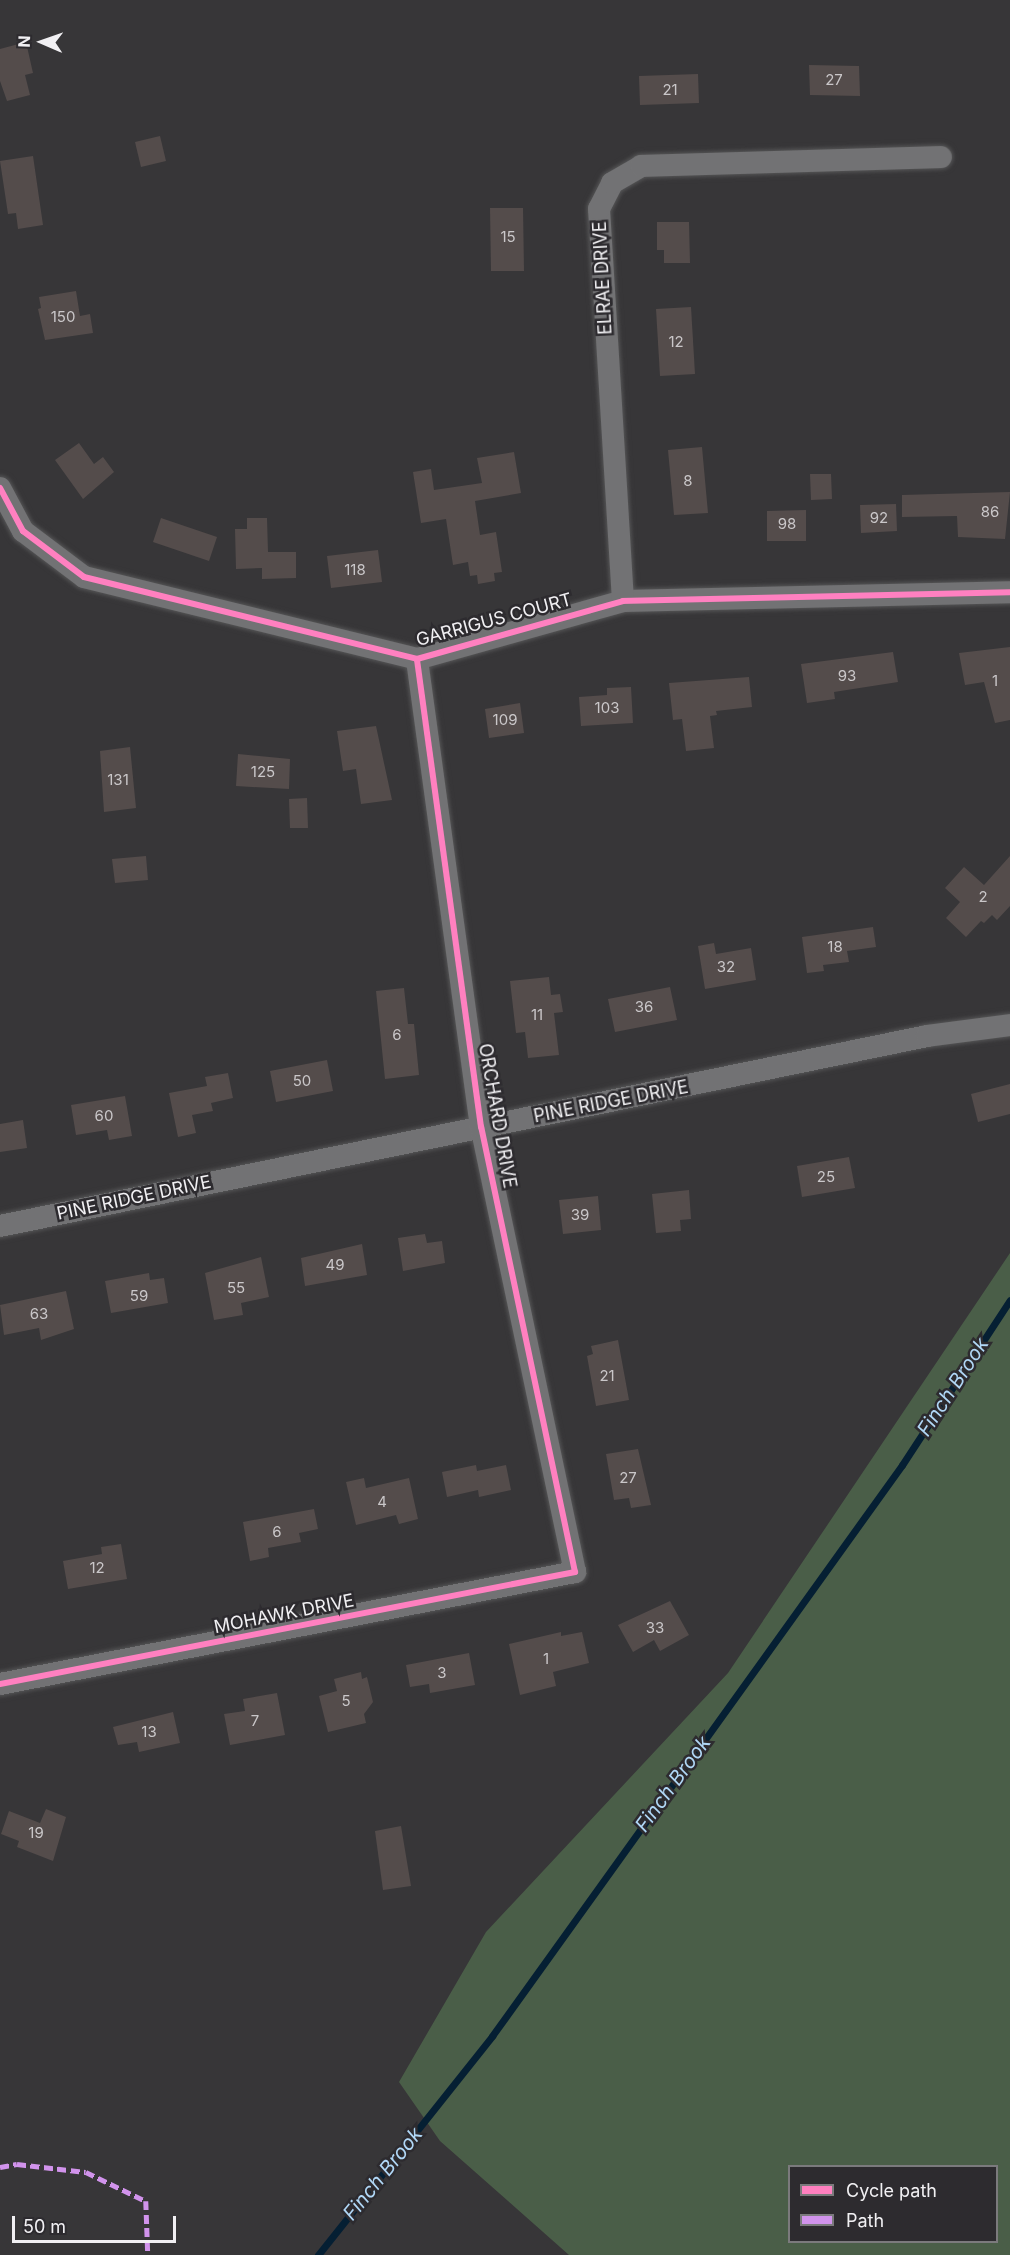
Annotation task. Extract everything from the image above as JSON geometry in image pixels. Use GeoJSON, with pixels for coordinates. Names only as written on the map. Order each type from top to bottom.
{"type":"FeatureCollection","features":[{"type":"Feature","properties":{"kind":"street","name":"ELRAE DRIVE"},"geometry":{"type":"LineString","coordinates":[[623,601],[599,209],[612,183],[641,166],[941,157]]}},
{"type":"Feature","properties":{"kind":"street","name":"GARRIGUS COURT"},"geometry":{"type":"LineString","coordinates":[[0,488],[23,531],[84,577],[417,659],[623,601],[1010,592]]}},
{"type":"Feature","properties":{"kind":"street","name":"ORCHARD DRIVE"},"geometry":{"type":"LineString","coordinates":[[417,659],[481,1128],[575,1572]]}},
{"type":"Feature","properties":{"kind":"street","name":"PINE RIDGE DRIVE"},"geometry":{"type":"LineString","coordinates":[[0,1226],[927,1036],[1010,1025]]}},
{"type":"Feature","properties":{"kind":"street","name":"MOHAWK DRIVE"},"geometry":{"type":"LineString","coordinates":[[0,1684],[575,1572]]}},
{"type":"Feature","properties":{"kind":"green space"},"geometry":{"type":"Polygon","coordinates":[[[1010,1253],[1010,2255],[569,2255],[440,2141],[399,2082],[486,1932],[728,1673],[1010,1253]]]}},
{"type":"Feature","properties":{"kind":"building"},"geometry":{"type":"Polygon","coordinates":[[[26,42],[33,73],[25,75],[30,95],[7,101],[0,81],[0,49],[26,42]]]}},
{"type":"Feature","properties":{"kind":"building"},"geometry":{"type":"Polygon","coordinates":[[[809,65],[859,66],[860,96],[810,95],[809,65]]]}},
{"type":"Feature","properties":{"kind":"building"},"geometry":{"type":"Polygon","coordinates":[[[698,74],[699,103],[640,105],[639,76],[698,74]]]}},
{"type":"Feature","properties":{"kind":"building"},"geometry":{"type":"Polygon","coordinates":[[[160,136],[166,161],[141,167],[135,142],[160,136]]]}},
{"type":"Feature","properties":{"kind":"building"},"geometry":{"type":"Polygon","coordinates":[[[33,156],[43,225],[18,229],[16,213],[8,214],[0,161],[33,156]]]}},
{"type":"Feature","properties":{"kind":"building"},"geometry":{"type":"Polygon","coordinates":[[[490,208],[523,208],[524,271],[491,271],[490,208]]]}},
{"type":"Feature","properties":{"kind":"building"},"geometry":{"type":"Polygon","coordinates":[[[657,222],[689,222],[690,263],[664,263],[664,250],[657,250],[657,222]]]}},
{"type":"Feature","properties":{"kind":"building"},"geometry":{"type":"Polygon","coordinates":[[[76,291],[80,316],[90,314],[93,333],[45,340],[38,309],[41,308],[39,297],[76,291]]]}},
{"type":"Feature","properties":{"kind":"building"},"geometry":{"type":"Polygon","coordinates":[[[691,307],[695,374],[660,376],[656,309],[691,307]]]}},
{"type":"Feature","properties":{"kind":"building"},"geometry":{"type":"Polygon","coordinates":[[[79,443],[94,464],[103,457],[114,472],[83,499],[55,460],[79,443]]]}},
{"type":"Feature","properties":{"kind":"building"},"geometry":{"type":"Polygon","coordinates":[[[702,447],[708,513],[674,515],[668,450],[702,447]]]}},
{"type":"Feature","properties":{"kind":"building"},"geometry":{"type":"Polygon","coordinates":[[[514,452],[521,493],[475,501],[480,535],[496,532],[502,572],[494,573],[495,581],[478,584],[477,575],[470,576],[468,562],[453,565],[446,519],[421,523],[413,472],[431,469],[434,490],[482,483],[477,458],[514,452]]]}},
{"type":"Feature","properties":{"kind":"building"},"geometry":{"type":"Polygon","coordinates":[[[810,474],[831,474],[832,499],[811,500],[810,474]]]}},
{"type":"Feature","properties":{"kind":"building"},"geometry":{"type":"Polygon","coordinates":[[[1010,492],[1005,539],[958,537],[957,516],[902,517],[902,495],[1010,492]]]}},
{"type":"Feature","properties":{"kind":"building"},"geometry":{"type":"Polygon","coordinates":[[[896,504],[897,531],[861,533],[860,505],[896,504]]]}},
{"type":"Feature","properties":{"kind":"building"},"geometry":{"type":"Polygon","coordinates":[[[806,510],[806,541],[767,541],[767,511],[806,510]]]}},
{"type":"Feature","properties":{"kind":"building"},"geometry":{"type":"Polygon","coordinates":[[[161,518],[217,537],[209,561],[153,542],[161,518]]]}},
{"type":"Feature","properties":{"kind":"building"},"geometry":{"type":"Polygon","coordinates":[[[247,518],[267,518],[268,552],[296,552],[296,578],[262,579],[262,568],[236,569],[235,529],[247,529],[247,518]]]}},
{"type":"Feature","properties":{"kind":"building"},"geometry":{"type":"Polygon","coordinates":[[[378,550],[382,582],[331,588],[327,556],[378,550]]]}},
{"type":"Feature","properties":{"kind":"building"},"geometry":{"type":"Polygon","coordinates":[[[1010,647],[1010,720],[995,723],[984,682],[965,685],[959,653],[1010,647]]]}},
{"type":"Feature","properties":{"kind":"building"},"geometry":{"type":"Polygon","coordinates":[[[893,652],[898,682],[834,692],[835,699],[807,703],[801,664],[893,652]]]}},
{"type":"Feature","properties":{"kind":"building"},"geometry":{"type":"Polygon","coordinates":[[[749,677],[752,707],[716,711],[717,715],[710,716],[714,748],[686,751],[682,719],[673,720],[669,683],[749,677]]]}},
{"type":"Feature","properties":{"kind":"building"},"geometry":{"type":"Polygon","coordinates":[[[631,687],[633,723],[581,726],[579,697],[607,695],[607,688],[631,687]]]}},
{"type":"Feature","properties":{"kind":"building"},"geometry":{"type":"Polygon","coordinates":[[[520,703],[524,733],[489,738],[485,709],[520,703]]]}},
{"type":"Feature","properties":{"kind":"building"},"geometry":{"type":"Polygon","coordinates":[[[376,726],[392,800],[361,804],[356,769],[343,771],[337,731],[376,726]]]}},
{"type":"Feature","properties":{"kind":"building"},"geometry":{"type":"Polygon","coordinates":[[[130,747],[136,808],[104,812],[100,751],[130,747]]]}},
{"type":"Feature","properties":{"kind":"building"},"geometry":{"type":"Polygon","coordinates":[[[238,754],[290,759],[289,789],[236,786],[238,754]]]}},
{"type":"Feature","properties":{"kind":"building"},"geometry":{"type":"Polygon","coordinates":[[[307,798],[308,828],[290,828],[289,799],[307,798]]]}},
{"type":"Feature","properties":{"kind":"building"},"geometry":{"type":"Polygon","coordinates":[[[146,856],[148,880],[115,883],[112,859],[146,856]]]}},
{"type":"Feature","properties":{"kind":"building"},"geometry":{"type":"Polygon","coordinates":[[[1010,856],[1010,906],[997,920],[992,915],[984,923],[981,921],[966,937],[946,918],[960,902],[945,888],[964,867],[984,885],[1010,856]]]}},
{"type":"Feature","properties":{"kind":"building"},"geometry":{"type":"Polygon","coordinates":[[[873,927],[876,947],[847,951],[849,962],[823,965],[824,971],[807,973],[802,937],[873,927]]]}},
{"type":"Feature","properties":{"kind":"building"},"geometry":{"type":"Polygon","coordinates":[[[714,943],[716,954],[751,948],[756,980],[705,989],[698,946],[714,943]]]}},
{"type":"Feature","properties":{"kind":"building"},"geometry":{"type":"Polygon","coordinates":[[[549,977],[551,995],[560,994],[563,1012],[554,1013],[559,1055],[528,1058],[525,1032],[516,1033],[510,981],[549,977]]]}},
{"type":"Feature","properties":{"kind":"building"},"geometry":{"type":"Polygon","coordinates":[[[670,987],[677,1020],[615,1032],[608,999],[670,987]]]}},
{"type":"Feature","properties":{"kind":"building"},"geometry":{"type":"Polygon","coordinates":[[[404,988],[408,1024],[414,1024],[419,1075],[385,1079],[376,991],[404,988]]]}},
{"type":"Feature","properties":{"kind":"building"},"geometry":{"type":"Polygon","coordinates":[[[327,1060],[333,1091],[276,1102],[270,1071],[327,1060]]]}},
{"type":"Feature","properties":{"kind":"building"},"geometry":{"type":"Polygon","coordinates":[[[228,1073],[233,1098],[211,1103],[213,1111],[192,1115],[196,1133],[178,1137],[169,1093],[207,1086],[205,1077],[228,1073]]]}},
{"type":"Feature","properties":{"kind":"building"},"geometry":{"type":"Polygon","coordinates":[[[1010,1084],[1010,1114],[978,1122],[971,1094],[1010,1084]]]}},
{"type":"Feature","properties":{"kind":"building"},"geometry":{"type":"Polygon","coordinates":[[[125,1096],[132,1136],[109,1140],[107,1130],[76,1135],[71,1105],[125,1096]]]}},
{"type":"Feature","properties":{"kind":"building"},"geometry":{"type":"Polygon","coordinates":[[[23,1120],[27,1148],[0,1152],[0,1124],[23,1120]]]}},
{"type":"Feature","properties":{"kind":"building"},"geometry":{"type":"Polygon","coordinates":[[[849,1157],[855,1188],[802,1197],[797,1166],[849,1157]]]}},
{"type":"Feature","properties":{"kind":"building"},"geometry":{"type":"Polygon","coordinates":[[[689,1190],[691,1219],[680,1220],[681,1231],[656,1233],[652,1194],[689,1190]]]}},
{"type":"Feature","properties":{"kind":"building"},"geometry":{"type":"Polygon","coordinates":[[[598,1196],[601,1230],[563,1234],[559,1200],[598,1196]]]}},
{"type":"Feature","properties":{"kind":"building"},"geometry":{"type":"Polygon","coordinates":[[[425,1234],[427,1243],[442,1241],[445,1263],[403,1271],[398,1238],[425,1234]]]}},
{"type":"Feature","properties":{"kind":"building"},"geometry":{"type":"Polygon","coordinates":[[[362,1244],[367,1275],[305,1286],[301,1258],[362,1244]]]}},
{"type":"Feature","properties":{"kind":"building"},"geometry":{"type":"Polygon","coordinates":[[[261,1257],[269,1297],[241,1303],[243,1315],[214,1320],[205,1273],[261,1257]]]}},
{"type":"Feature","properties":{"kind":"building"},"geometry":{"type":"Polygon","coordinates":[[[149,1273],[150,1280],[164,1278],[168,1303],[111,1313],[105,1281],[149,1273]]]}},
{"type":"Feature","properties":{"kind":"building"},"geometry":{"type":"Polygon","coordinates":[[[66,1291],[74,1329],[41,1340],[39,1328],[4,1335],[0,1305],[66,1291]]]}},
{"type":"Feature","properties":{"kind":"building"},"geometry":{"type":"Polygon","coordinates":[[[618,1340],[629,1400],[596,1406],[587,1356],[593,1354],[591,1346],[618,1340]]]}},
{"type":"Feature","properties":{"kind":"building"},"geometry":{"type":"Polygon","coordinates":[[[638,1449],[651,1505],[631,1508],[629,1498],[614,1500],[606,1454],[638,1449]]]}},
{"type":"Feature","properties":{"kind":"building"},"geometry":{"type":"Polygon","coordinates":[[[476,1465],[477,1471],[506,1465],[511,1490],[479,1497],[478,1490],[447,1497],[442,1472],[476,1465]]]}},
{"type":"Feature","properties":{"kind":"building"},"geometry":{"type":"Polygon","coordinates":[[[364,1478],[366,1488],[409,1478],[418,1519],[399,1524],[396,1515],[356,1525],[346,1482],[364,1478]]]}},
{"type":"Feature","properties":{"kind":"building"},"geometry":{"type":"Polygon","coordinates":[[[314,1509],[318,1529],[299,1533],[301,1542],[268,1548],[269,1557],[250,1561],[243,1522],[314,1509]]]}},
{"type":"Feature","properties":{"kind":"building"},"geometry":{"type":"Polygon","coordinates":[[[121,1544],[127,1579],[68,1589],[63,1561],[102,1554],[101,1547],[121,1544]]]}},
{"type":"Feature","properties":{"kind":"building"},"geometry":{"type":"Polygon","coordinates":[[[670,1601],[689,1635],[660,1651],[654,1640],[633,1652],[618,1625],[670,1601]]]}},
{"type":"Feature","properties":{"kind":"building"},"geometry":{"type":"Polygon","coordinates":[[[561,1632],[561,1636],[582,1632],[589,1663],[553,1672],[556,1686],[520,1695],[509,1644],[561,1632]]]}},
{"type":"Feature","properties":{"kind":"building"},"geometry":{"type":"Polygon","coordinates":[[[469,1653],[475,1685],[430,1693],[429,1684],[410,1687],[406,1665],[469,1653]]]}},
{"type":"Feature","properties":{"kind":"building"},"geometry":{"type":"Polygon","coordinates":[[[361,1672],[362,1679],[367,1677],[373,1702],[364,1714],[366,1723],[328,1732],[319,1696],[337,1691],[334,1679],[361,1672]]]}},
{"type":"Feature","properties":{"kind":"building"},"geometry":{"type":"Polygon","coordinates":[[[277,1693],[285,1735],[230,1745],[224,1714],[245,1711],[243,1699],[277,1693]]]}},
{"type":"Feature","properties":{"kind":"building"},"geometry":{"type":"Polygon","coordinates":[[[173,1712],[180,1743],[139,1752],[137,1742],[118,1745],[113,1727],[173,1712]]]}},
{"type":"Feature","properties":{"kind":"building"},"geometry":{"type":"Polygon","coordinates":[[[46,1809],[66,1817],[53,1861],[17,1847],[19,1841],[1,1834],[9,1811],[40,1823],[46,1809]]]}},
{"type":"Feature","properties":{"kind":"building"},"geometry":{"type":"Polygon","coordinates":[[[401,1826],[411,1886],[383,1890],[375,1831],[401,1826]]]}},
{"type":"Feature","properties":{"kind":"waterway","name":"Finch Brook"},"geometry":{"type":"LineString","coordinates":[[318,2255],[492,2036],[902,1465],[1010,1300]]}},
{"type":"Feature","properties":{"kind":"marked path"},"geometry":{"type":"LineString","coordinates":[[0,2167],[17,2164],[86,2172],[146,2201],[148,2255]]}},
{"type":"Feature","properties":{"kind":"cycle path"},"geometry":{"type":"LineString","coordinates":[[0,488],[23,531],[84,577],[417,659],[623,601],[1010,592]]}},
{"type":"Feature","properties":{"kind":"cycle path"},"geometry":{"type":"LineString","coordinates":[[0,1684],[575,1572],[481,1127],[417,659]]}}]}
